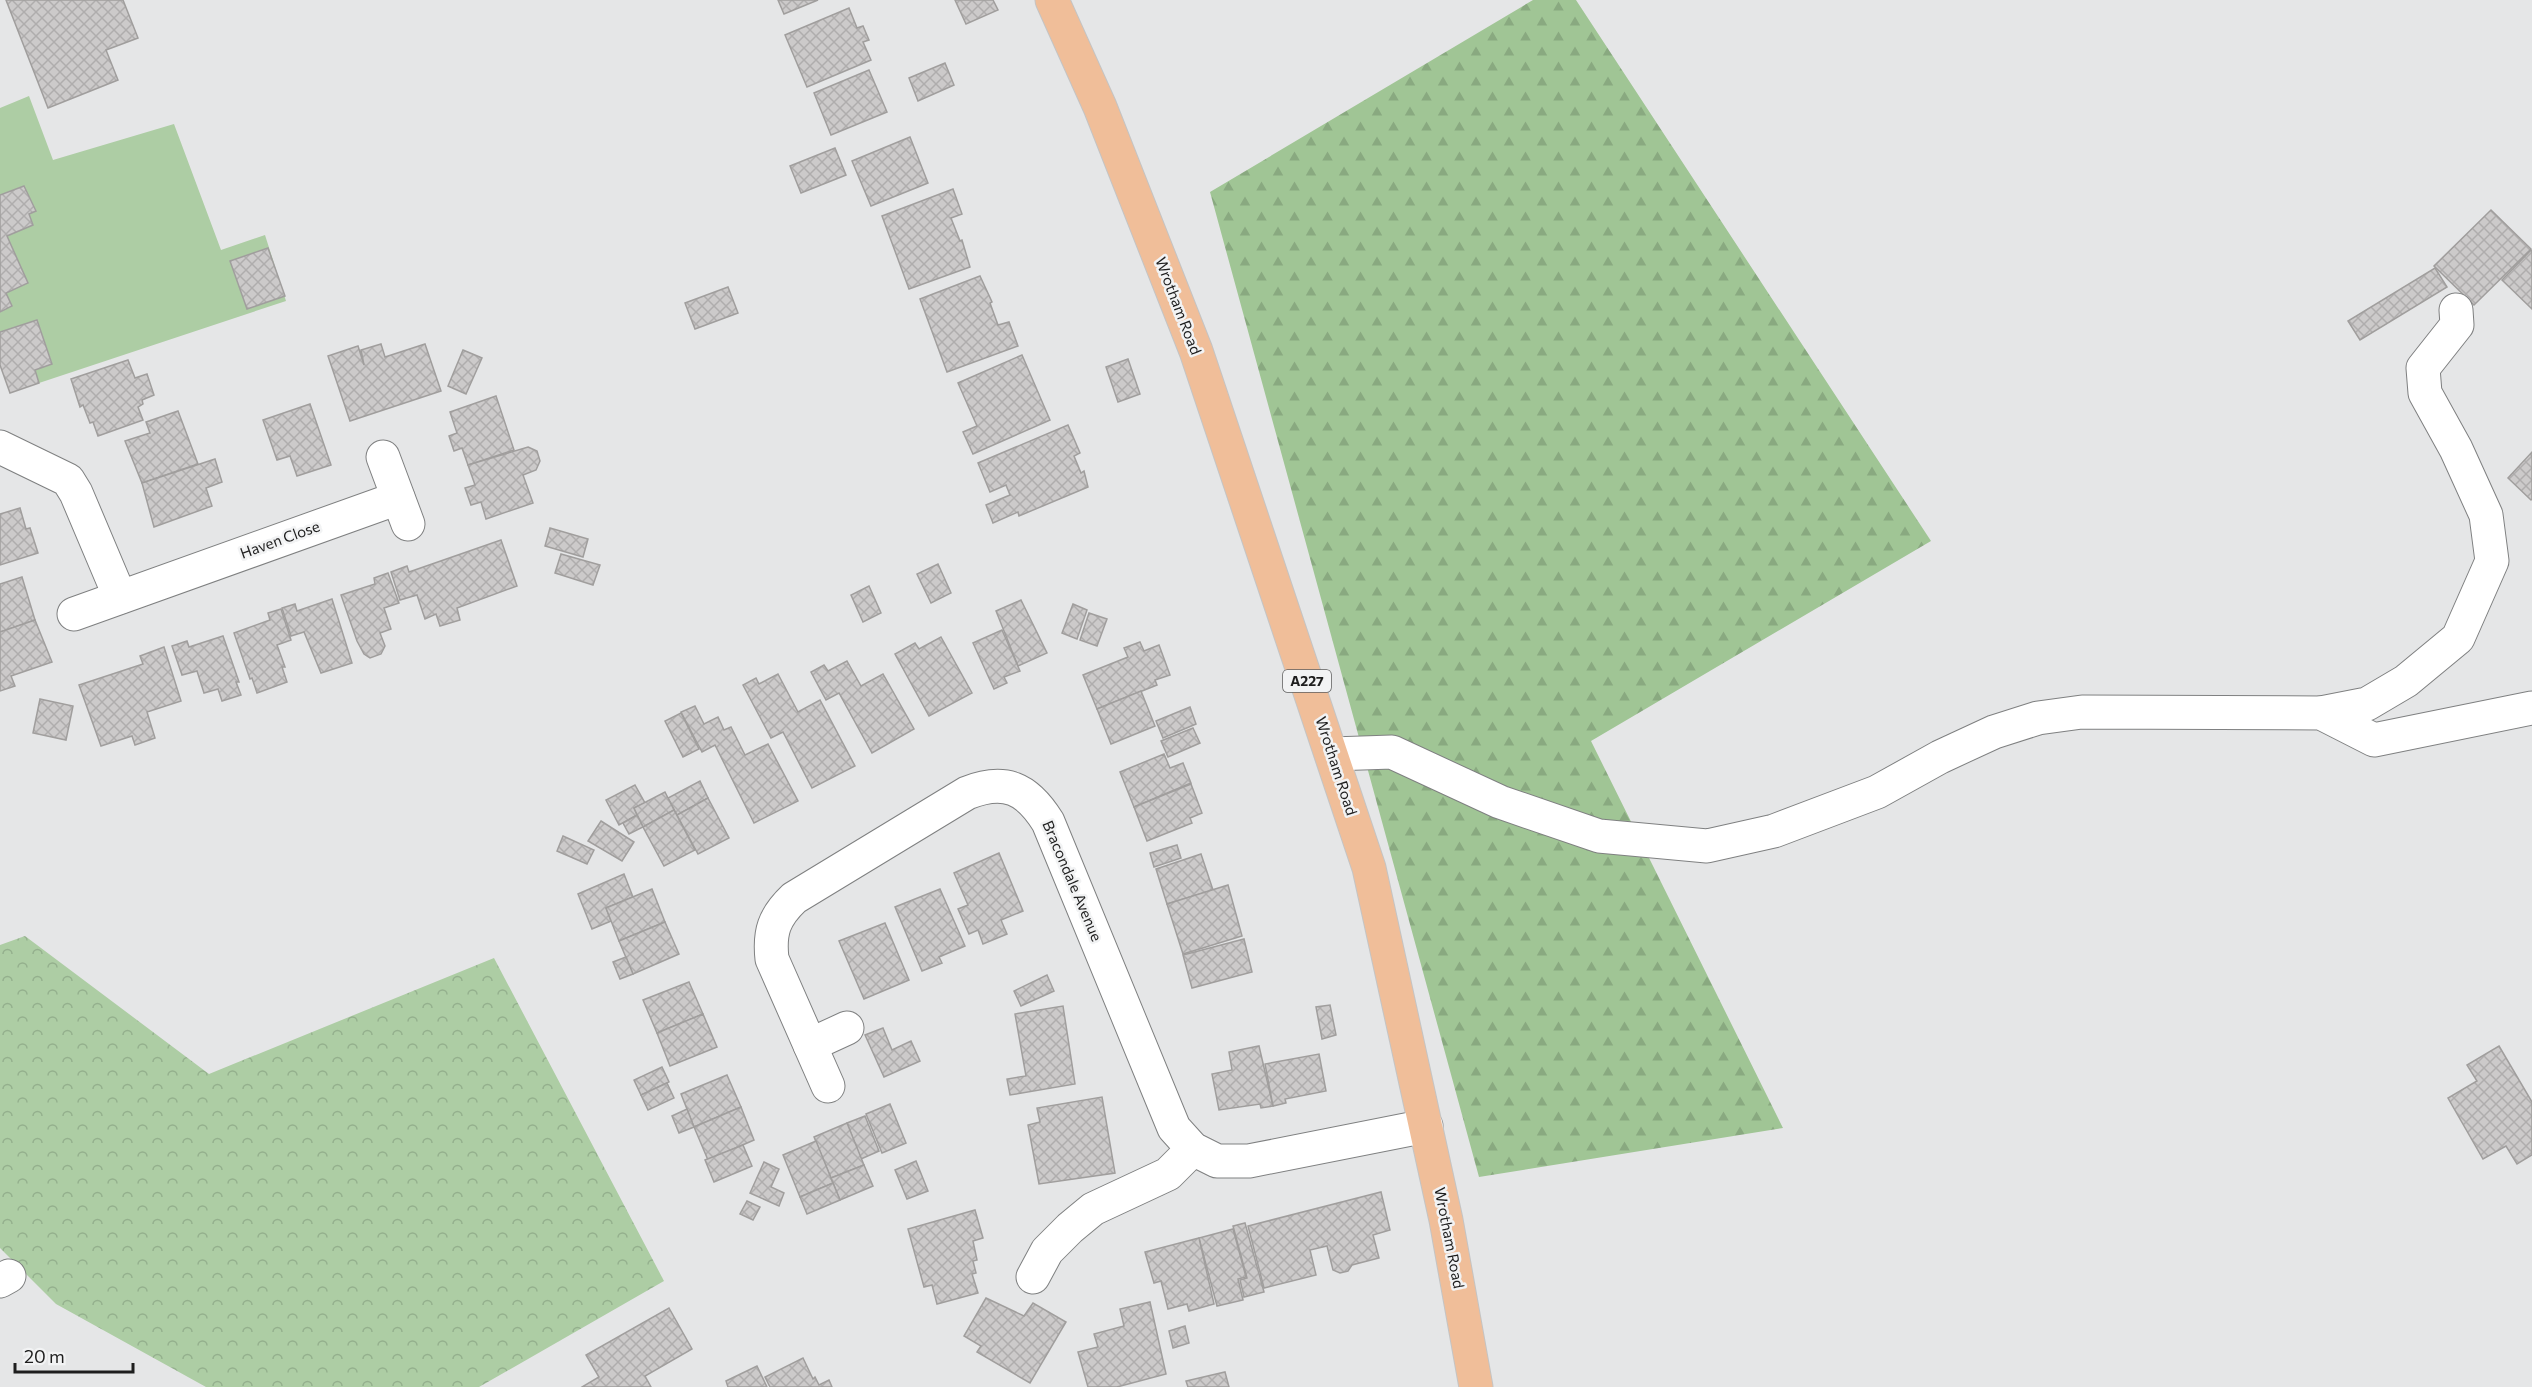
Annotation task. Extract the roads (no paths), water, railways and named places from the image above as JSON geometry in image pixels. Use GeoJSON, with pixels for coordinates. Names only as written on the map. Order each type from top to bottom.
{"type":"FeatureCollection","features":[{"type":"Feature","properties":{"kind":"main road","name":"Wrotham Road"},"geometry":{"type":"LineString","coordinates":[[1052,0],[1100,107],[1196,351],[1369,868],[1426,1126],[1476,1387]]}},
{"type":"Feature","properties":{"kind":"street"},"geometry":{"type":"LineString","coordinates":[[1332,754],[1392,752],[1500,802],[1599,836],[1707,846],[1774,831],[1877,792],[1940,757],[1994,732],[2038,718],[2082,712],[2321,713],[2367,704],[2406,681],[2458,638],[2492,561],[2486,515],[2456,449],[2426,393],[2422,368],[2457,325],[2456,310]]}},
{"type":"Feature","properties":{"kind":"street"},"geometry":{"type":"LineString","coordinates":[[0,447],[68,480],[76,493],[120,597]]}},
{"type":"Feature","properties":{"kind":"street","name":"Haven Close"},"geometry":{"type":"LineString","coordinates":[[74,614],[120,597],[403,511],[383,457]]}},
{"type":"Feature","properties":{"kind":"street"},"geometry":{"type":"LineString","coordinates":[[2321,713],[2374,740],[2532,708]]}},
{"type":"Feature","properties":{"kind":"street","name":"Bracondale Avenue"},"geometry":{"type":"LineString","coordinates":[[828,1086],[772,959],[770,942],[780,911],[794,898],[967,793],[986,785],[1005,786],[1026,794],[1039,806],[1048,822],[1174,1128],[1194,1149],[1217,1161],[1249,1161],[1426,1126]]}},
{"type":"Feature","properties":{"kind":"street"},"geometry":{"type":"LineString","coordinates":[[810,1045],[846,1028]]}},
{"type":"Feature","properties":{"kind":"street"},"geometry":{"type":"LineString","coordinates":[[1034,1277],[1047,1251],[1070,1227],[1093,1209],[1168,1174],[1194,1149]]}}]}
